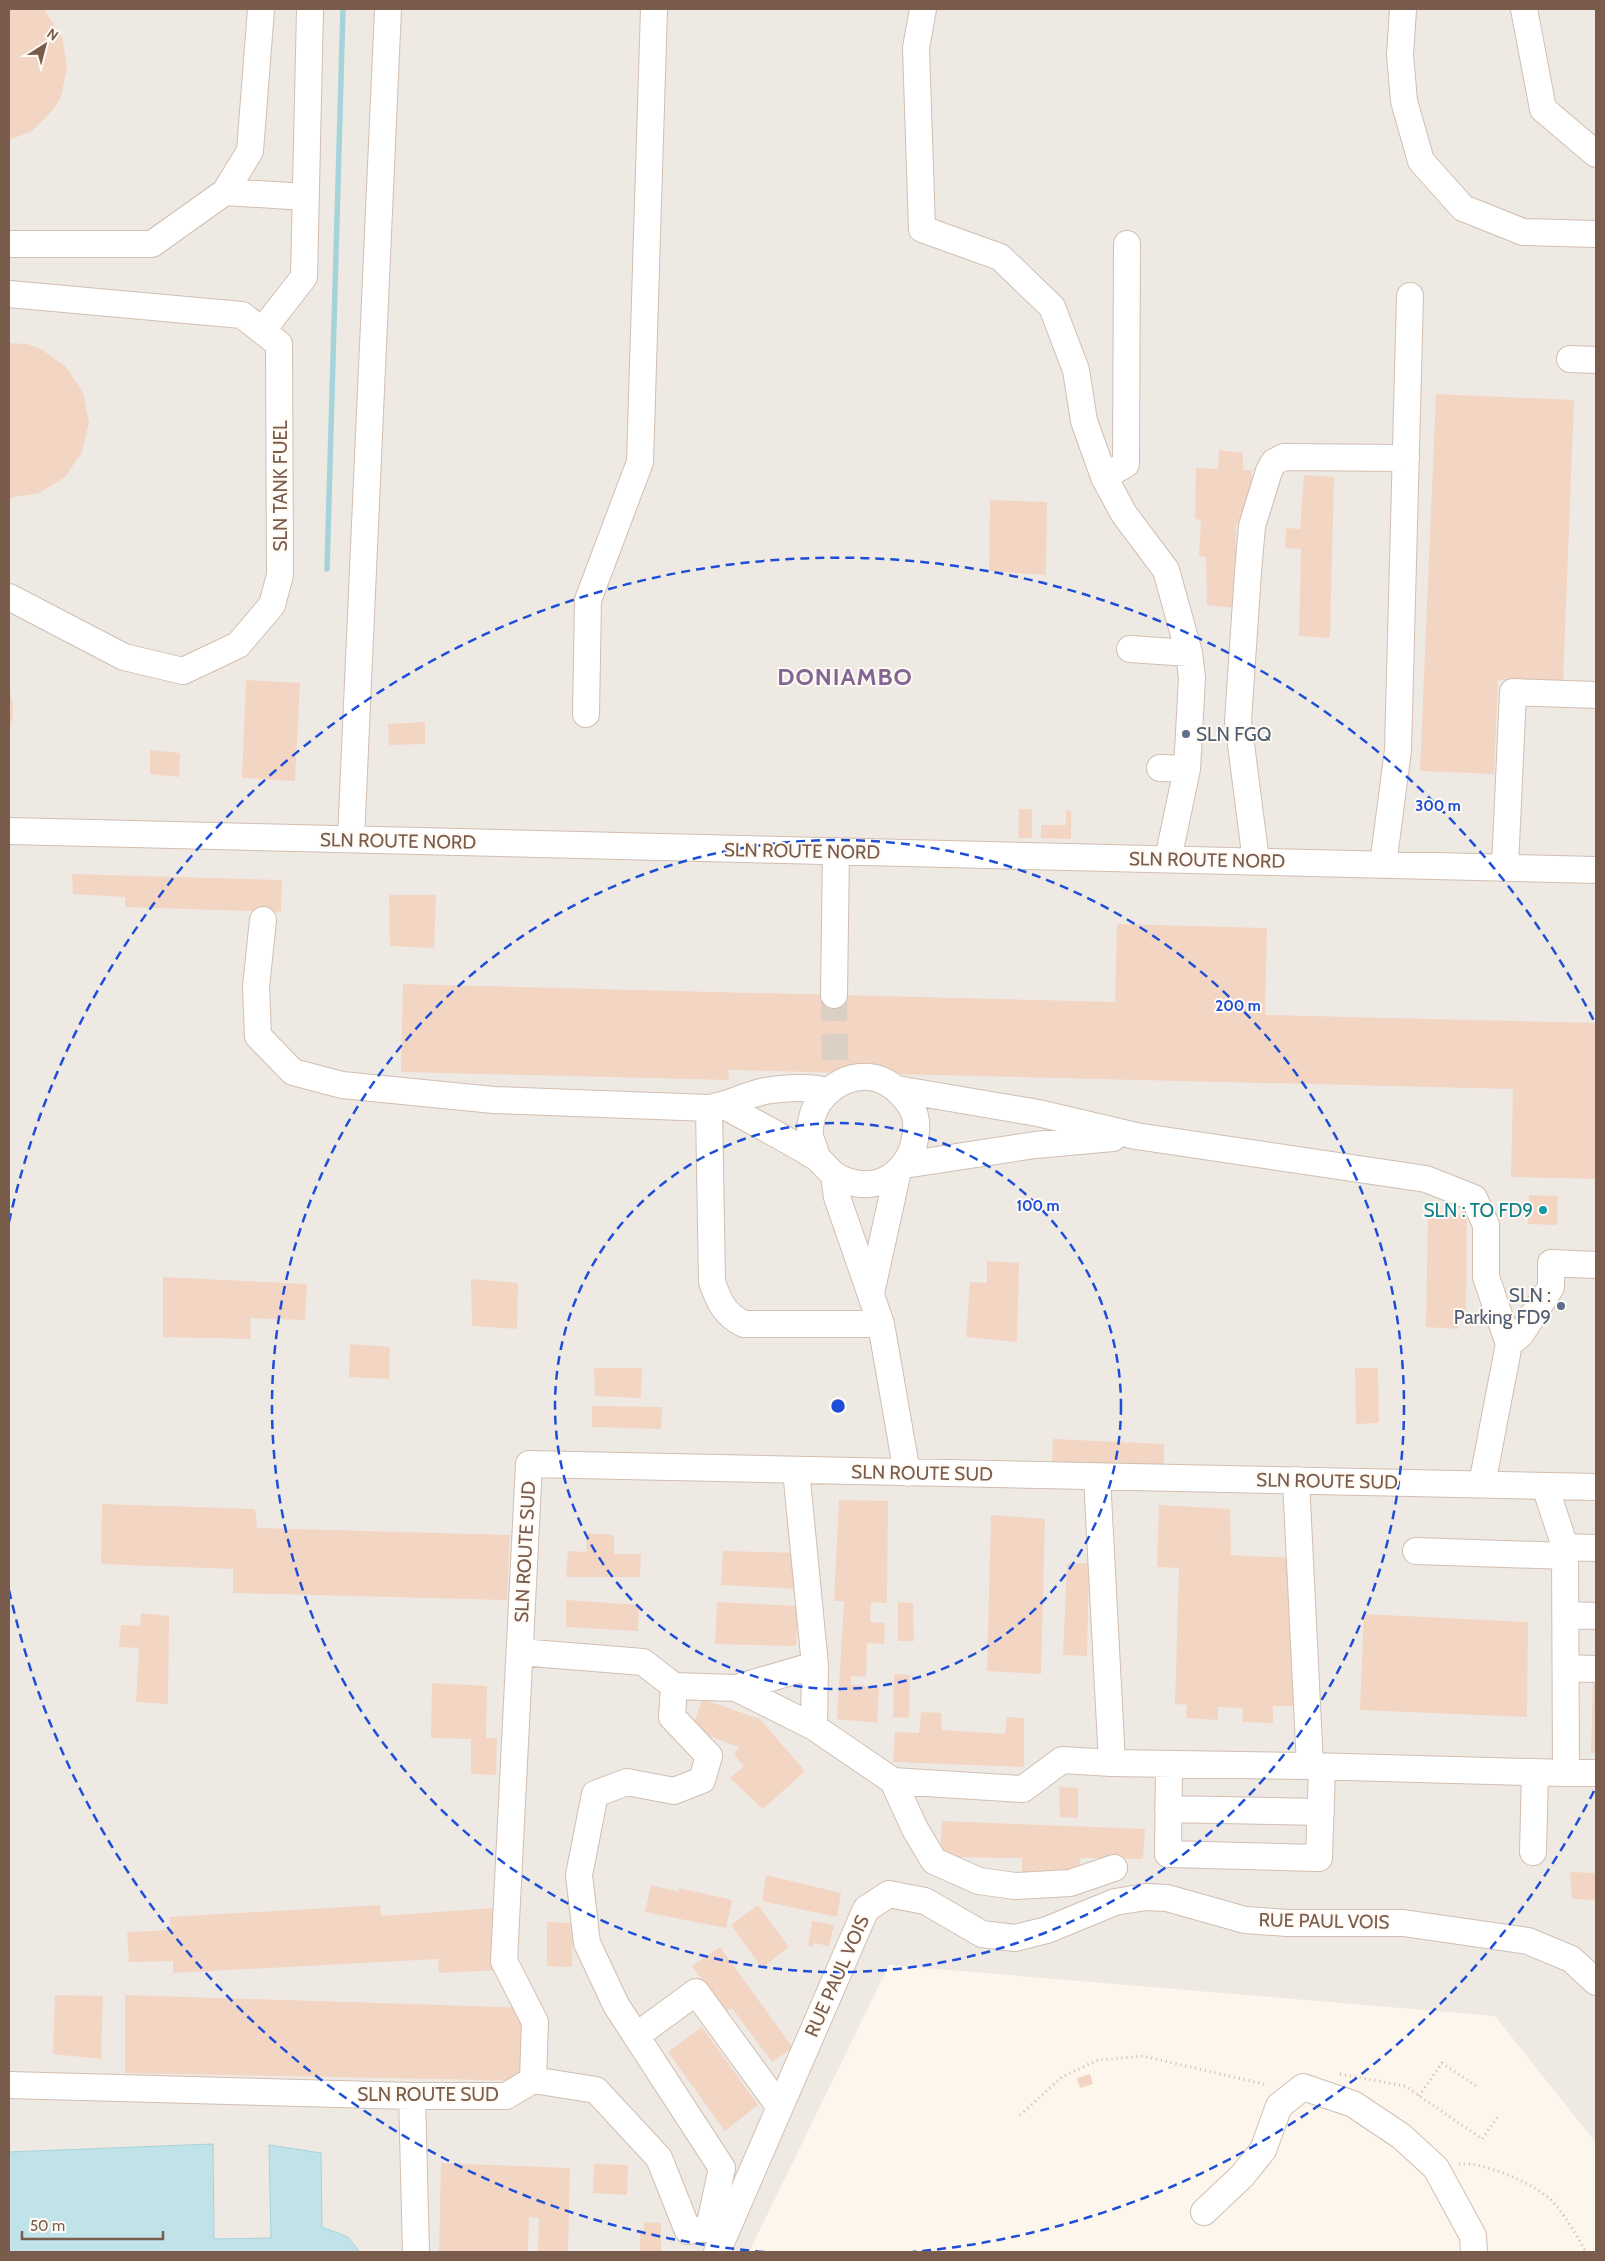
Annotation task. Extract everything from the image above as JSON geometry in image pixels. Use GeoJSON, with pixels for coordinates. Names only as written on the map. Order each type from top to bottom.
{"type":"FeatureCollection","features":[{"type":"Feature","properties":{"kind":"street"},"geometry":{"type":"LineString","coordinates":[[9,244],[152,244],[225,192],[250,150],[261,9]]}},
{"type":"Feature","properties":{"kind":"street"},"geometry":{"type":"LineString","coordinates":[[262,331],[304,277],[310,9]]}},
{"type":"Feature","properties":{"kind":"street"},"geometry":{"type":"LineString","coordinates":[[351,839],[388,9]]}},
{"type":"Feature","properties":{"kind":"street"},"geometry":{"type":"LineString","coordinates":[[586,714],[588,600],[640,462],[654,9]]}},
{"type":"Feature","properties":{"kind":"street"},"geometry":{"type":"LineString","coordinates":[[923,9],[916,48],[922,229],[1000,257],[1052,307],[1076,370],[1084,421],[1104,478],[1124,514],[1166,570],[1189,653],[1192,678],[1187,769],[1168,859]]}},
{"type":"Feature","properties":{"kind":"street"},"geometry":{"type":"LineString","coordinates":[[1402,9],[1400,55],[1404,101],[1421,161],[1463,208],[1523,232],[1596,234]]}},
{"type":"Feature","properties":{"kind":"street"},"geometry":{"type":"LineString","coordinates":[[1524,9],[1543,109],[1596,154]]}},
{"type":"Feature","properties":{"kind":"street"},"geometry":{"type":"LineString","coordinates":[[225,192],[306,197]]}},
{"type":"Feature","properties":{"kind":"street"},"geometry":{"type":"LineString","coordinates":[[1104,478],[1126,464],[1127,244]]}},
{"type":"Feature","properties":{"kind":"street","name":"SLN TANK FUEL"},"geometry":{"type":"LineString","coordinates":[[9,294],[242,315],[279,344],[280,575],[272,604],[238,645],[183,671],[124,657],[9,597]]}},
{"type":"Feature","properties":{"kind":"street"},"geometry":{"type":"LineString","coordinates":[[1383,865],[1398,750],[1410,296]]}},
{"type":"Feature","properties":{"kind":"street"},"geometry":{"type":"LineString","coordinates":[[1570,359],[1596,360]]}},
{"type":"Feature","properties":{"kind":"street"},"geometry":{"type":"LineString","coordinates":[[1256,861],[1238,722],[1252,526],[1269,471],[1274,462],[1284,457],[1406,458]]}},
{"type":"Feature","properties":{"kind":"street"},"geometry":{"type":"LineString","coordinates":[[1130,649],[1189,653]]}},
{"type":"Feature","properties":{"kind":"street"},"geometry":{"type":"LineString","coordinates":[[1505,868],[1513,692],[1596,695]]}},
{"type":"Feature","properties":{"kind":"street"},"geometry":{"type":"LineString","coordinates":[[1160,768],[1187,769]]}},
{"type":"Feature","properties":{"kind":"street","name":"SLN ROUTE NORD"},"geometry":{"type":"LineString","coordinates":[[9,831],[1596,870]]}},
{"type":"Feature","properties":{"kind":"street"},"geometry":{"type":"LineString","coordinates":[[834,995],[836,851]]}},
{"type":"Feature","properties":{"kind":"street"},"geometry":{"type":"LineString","coordinates":[[262,920],[256,987],[258,1036],[293,1072],[342,1085],[462,1098],[717,1107],[764,1092],[812,1087],[834,1081],[870,1077],[884,1081],[897,1089],[908,1101],[915,1117],[917,1134],[913,1151],[901,1168],[887,1179],[874,1183],[846,1181],[826,1166],[717,1107]]}},
{"type":"Feature","properties":{"kind":"street"},"geometry":{"type":"LineString","coordinates":[[834,1081],[814,1110],[810,1134],[826,1166],[881,1324],[907,1473]]}},
{"type":"Feature","properties":{"kind":"street"},"geometry":{"type":"LineString","coordinates":[[897,1089],[1038,1113],[1136,1136],[1426,1179],[1474,1198],[1486,1225],[1486,1277],[1515,1339]]}},
{"type":"Feature","properties":{"kind":"street"},"geometry":{"type":"LineString","coordinates":[[717,1107],[712,1282],[719,1302],[730,1317],[744,1324],[881,1324]]}},
{"type":"Feature","properties":{"kind":"street"},"geometry":{"type":"LineString","coordinates":[[901,1168],[1035,1145],[1136,1136]]}},
{"type":"Feature","properties":{"kind":"street"},"geometry":{"type":"LineString","coordinates":[[871,1292],[901,1168]]}},
{"type":"Feature","properties":{"kind":"street"},"geometry":{"type":"LineString","coordinates":[[1482,1484],[1515,1339],[1551,1287],[1551,1263],[1596,1265]]}},
{"type":"Feature","properties":{"kind":"street","name":"SLN ROUTE SUD"},"geometry":{"type":"LineString","coordinates":[[9,2085],[412,2096],[506,2096],[533,2080],[535,2022],[504,1961],[530,1464],[1596,1487]]}},
{"type":"Feature","properties":{"kind":"street"},"geometry":{"type":"LineString","coordinates":[[796,1470],[815,1665],[814,1727]]}},
{"type":"Feature","properties":{"kind":"street"},"geometry":{"type":"LineString","coordinates":[[1097,1477],[1112,1763]]}},
{"type":"Feature","properties":{"kind":"street"},"geometry":{"type":"LineString","coordinates":[[1169,1764],[1168,1854],[1319,1858],[1321,1812],[1316,1767],[1296,1480]]}},
{"type":"Feature","properties":{"kind":"street"},"geometry":{"type":"LineString","coordinates":[[1544,1486],[1565,1552],[1566,1773]]}},
{"type":"Feature","properties":{"kind":"street"},"geometry":{"type":"LineString","coordinates":[[1416,1551],[1565,1552],[1596,1548]]}},
{"type":"Feature","properties":{"kind":"street"},"geometry":{"type":"LineString","coordinates":[[1566,1615],[1596,1616]]}},
{"type":"Feature","properties":{"kind":"street"},"geometry":{"type":"LineString","coordinates":[[520,1652],[643,1662],[674,1686],[736,1688],[815,1665]]}},
{"type":"Feature","properties":{"kind":"street"},"geometry":{"type":"LineString","coordinates":[[1566,1668],[1596,1669]]}},
{"type":"Feature","properties":{"kind":"street"},"geometry":{"type":"LineString","coordinates":[[533,2080],[596,2090],[659,2158],[688,2231],[709,2228],[722,2168],[616,2006],[588,1944],[579,1875],[595,1794],[627,1782],[674,1791],[702,1780],[709,1756],[672,1717],[674,1686]]}},
{"type":"Feature","properties":{"kind":"street"},"geometry":{"type":"LineString","coordinates":[[736,1688],[814,1727],[893,1781],[934,1861],[979,1881],[1015,1886],[1070,1883],[1114,1868]]}},
{"type":"Feature","properties":{"kind":"street"},"geometry":{"type":"LineString","coordinates":[[893,1781],[1024,1789],[1062,1760],[1112,1763],[1596,1773]]}},
{"type":"Feature","properties":{"kind":"street"},"geometry":{"type":"LineString","coordinates":[[1534,1852],[1535,1772]]}},
{"type":"Feature","properties":{"kind":"street"},"geometry":{"type":"LineString","coordinates":[[1168,1809],[1321,1812]]}},
{"type":"Feature","properties":{"kind":"street","name":"RUE PAUL VOIS"},"geometry":{"type":"LineString","coordinates":[[717,2252],[866,1909],[889,1894],[925,1901],[982,1934],[1015,1938],[1047,1930],[1115,1902],[1146,1897],[1167,1898],[1244,1920],[1288,1923],[1403,1923],[1528,1941],[1571,1959],[1596,1982]]}},
{"type":"Feature","properties":{"kind":"street"},"geometry":{"type":"LineString","coordinates":[[636,2036],[696,1992],[779,2106]]}},
{"type":"Feature","properties":{"kind":"street"},"geometry":{"type":"LineString","coordinates":[[1204,2212],[1242,2176],[1263,2150],[1279,2106],[1303,2087],[1353,2104],[1401,2136],[1436,2168],[1473,2236],[1474,2252]]}},
{"type":"Feature","properties":{"kind":"street"},"geometry":{"type":"LineString","coordinates":[[412,2096],[416,2252]]}},
{"type":"Feature","properties":{"kind":"path"},"geometry":{"type":"LineString","coordinates":[[1020,2115],[1062,2077],[1098,2060],[1143,2056],[1260,2085],[1303,2087]]}},
{"type":"Feature","properties":{"kind":"path"},"geometry":{"type":"LineString","coordinates":[[1419,2096],[1442,2063],[1476,2086]]}},
{"type":"Feature","properties":{"kind":"path"},"geometry":{"type":"LineString","coordinates":[[1334,2073],[1404,2086],[1482,2139],[1499,2115]]}},
{"type":"Feature","properties":{"kind":"path"},"geometry":{"type":"LineString","coordinates":[[1436,2168],[1465,2164],[1494,2169],[1522,2182],[1553,2202],[1573,2228],[1586,2252]]}},
{"type":"Feature","properties":{"kind":"shaded area"},"geometry":{"type":"Polygon","coordinates":[[[9,9],[1596,9],[1596,2143],[1495,2016],[889,1965],[749,2252],[360,2252],[348,2237],[322,2227],[320,2153],[269,2145],[271,2239],[214,2239],[213,2144],[9,2152],[9,9]]]}},
{"type":"Feature","properties":{"kind":"water"},"geometry":{"type":"Polygon","coordinates":[[[213,2144],[214,2239],[271,2238],[269,2145],[321,2153],[322,2227],[348,2237],[360,2252],[9,2252],[9,2152],[213,2144]]]}},
{"type":"Feature","properties":{"kind":"building"},"geometry":{"type":"Polygon","coordinates":[[[9,9],[42,9],[45,11],[62,37],[67,67],[61,97],[53,110],[32,131],[9,140],[9,9]]]}},
{"type":"Feature","properties":{"kind":"building"},"geometry":{"type":"Polygon","coordinates":[[[9,343],[27,344],[41,349],[66,367],[83,392],[89,422],[82,452],[65,477],[39,493],[9,498],[9,343]]]}},
{"type":"Feature","properties":{"kind":"building"},"geometry":{"type":"Polygon","coordinates":[[[1436,394],[1574,400],[1563,683],[1498,680],[1494,774],[1420,771],[1436,394]]]}},
{"type":"Feature","properties":{"kind":"building"},"geometry":{"type":"Polygon","coordinates":[[[1219,450],[1243,453],[1243,470],[1252,470],[1250,525],[1236,524],[1235,608],[1207,605],[1206,557],[1199,556],[1201,520],[1195,519],[1196,468],[1218,469],[1219,450]]]}},
{"type":"Feature","properties":{"kind":"building"},"geometry":{"type":"Polygon","coordinates":[[[1304,475],[1334,477],[1330,638],[1299,636],[1301,549],[1285,548],[1286,528],[1300,529],[1304,475]]]}},
{"type":"Feature","properties":{"kind":"building"},"geometry":{"type":"Polygon","coordinates":[[[990,500],[1047,502],[1046,575],[989,571],[990,500]]]}},
{"type":"Feature","properties":{"kind":"building"},"geometry":{"type":"Polygon","coordinates":[[[246,680],[300,683],[295,781],[242,778],[246,680]]]}},
{"type":"Feature","properties":{"kind":"building"},"geometry":{"type":"Polygon","coordinates":[[[9,689],[13,704],[13,716],[9,731],[9,689]]]}},
{"type":"Feature","properties":{"kind":"building"},"geometry":{"type":"Polygon","coordinates":[[[425,722],[425,744],[389,745],[388,724],[425,722]]]}},
{"type":"Feature","properties":{"kind":"building"},"geometry":{"type":"Polygon","coordinates":[[[150,750],[180,753],[179,777],[150,774],[150,750]]]}},
{"type":"Feature","properties":{"kind":"building"},"geometry":{"type":"Polygon","coordinates":[[[1019,809],[1032,809],[1032,838],[1018,838],[1019,809]]]}},
{"type":"Feature","properties":{"kind":"building"},"geometry":{"type":"Polygon","coordinates":[[[1066,811],[1071,811],[1071,839],[1041,838],[1041,825],[1066,825],[1066,811]]]}},
{"type":"Feature","properties":{"kind":"building"},"geometry":{"type":"Polygon","coordinates":[[[72,874],[282,880],[281,912],[125,907],[125,897],[73,894],[72,874]]]}},
{"type":"Feature","properties":{"kind":"building"},"geometry":{"type":"Polygon","coordinates":[[[389,895],[436,895],[434,948],[390,946],[389,895]]]}},
{"type":"Feature","properties":{"kind":"building"},"geometry":{"type":"Polygon","coordinates":[[[1117,924],[1267,928],[1265,1015],[1596,1023],[1596,1179],[1511,1177],[1513,1089],[728,1070],[729,1080],[401,1072],[403,984],[1115,1002],[1117,924]]]}},
{"type":"Feature","properties":{"kind":"building","name":"SLN : TO FD9"},"geometry":{"type":"Polygon","coordinates":[[[1529,1195],[1558,1196],[1557,1225],[1528,1224],[1529,1195]]]}},
{"type":"Feature","properties":{"kind":"building"},"geometry":{"type":"Polygon","coordinates":[[[1428,1213],[1467,1215],[1466,1315],[1459,1314],[1458,1329],[1426,1327],[1428,1213]]]}},
{"type":"Feature","properties":{"kind":"building"},"geometry":{"type":"Polygon","coordinates":[[[987,1261],[1019,1263],[1017,1342],[966,1337],[970,1282],[987,1283],[987,1261]]]}},
{"type":"Feature","properties":{"kind":"building"},"geometry":{"type":"Polygon","coordinates":[[[163,1277],[307,1284],[305,1320],[250,1318],[251,1339],[163,1337],[163,1277]]]}},
{"type":"Feature","properties":{"kind":"building"},"geometry":{"type":"Polygon","coordinates":[[[471,1279],[518,1283],[517,1329],[472,1326],[471,1279]]]}},
{"type":"Feature","properties":{"kind":"building"},"geometry":{"type":"Polygon","coordinates":[[[350,1344],[390,1347],[389,1379],[349,1377],[350,1344]]]}},
{"type":"Feature","properties":{"kind":"building"},"geometry":{"type":"Polygon","coordinates":[[[594,1368],[642,1368],[641,1398],[595,1396],[594,1368]]]}},
{"type":"Feature","properties":{"kind":"building"},"geometry":{"type":"Polygon","coordinates":[[[1355,1368],[1378,1368],[1379,1423],[1356,1424],[1355,1368]]]}},
{"type":"Feature","properties":{"kind":"building"},"geometry":{"type":"Polygon","coordinates":[[[592,1406],[662,1407],[661,1429],[592,1427],[592,1406]]]}},
{"type":"Feature","properties":{"kind":"building"},"geometry":{"type":"Polygon","coordinates":[[[1053,1439],[1164,1444],[1164,1470],[1052,1466],[1053,1439]]]}},
{"type":"Feature","properties":{"kind":"building"},"geometry":{"type":"Polygon","coordinates":[[[839,1500],[888,1501],[887,1603],[871,1602],[870,1622],[885,1623],[884,1644],[867,1643],[866,1677],[851,1676],[851,1685],[879,1687],[877,1723],[837,1719],[844,1601],[834,1601],[839,1500]]]}},
{"type":"Feature","properties":{"kind":"building"},"geometry":{"type":"Polygon","coordinates":[[[102,1504],[255,1509],[257,1528],[510,1535],[507,1600],[233,1593],[233,1569],[101,1564],[102,1504]]]}},
{"type":"Feature","properties":{"kind":"building"},"geometry":{"type":"Polygon","coordinates":[[[1159,1505],[1230,1509],[1231,1555],[1295,1558],[1293,1706],[1273,1706],[1273,1723],[1242,1722],[1243,1708],[1218,1707],[1218,1720],[1186,1718],[1187,1705],[1175,1704],[1179,1568],[1157,1567],[1159,1505]]]}},
{"type":"Feature","properties":{"kind":"building"},"geometry":{"type":"Polygon","coordinates":[[[991,1515],[1045,1519],[1041,1674],[987,1671],[991,1515]]]}},
{"type":"Feature","properties":{"kind":"building"},"geometry":{"type":"Polygon","coordinates":[[[586,1533],[614,1535],[614,1554],[641,1554],[640,1577],[566,1577],[568,1551],[587,1552],[586,1533]]]}},
{"type":"Feature","properties":{"kind":"building"},"geometry":{"type":"Polygon","coordinates":[[[723,1551],[799,1553],[799,1589],[721,1585],[723,1551]]]}},
{"type":"Feature","properties":{"kind":"building"},"geometry":{"type":"Polygon","coordinates":[[[1089,1563],[1087,1656],[1063,1655],[1067,1564],[1089,1563]]]}},
{"type":"Feature","properties":{"kind":"building"},"geometry":{"type":"Polygon","coordinates":[[[566,1600],[639,1605],[638,1631],[566,1627],[566,1600]]]}},
{"type":"Feature","properties":{"kind":"building"},"geometry":{"type":"Polygon","coordinates":[[[717,1602],[798,1606],[796,1646],[715,1644],[717,1602]]]}},
{"type":"Feature","properties":{"kind":"building"},"geometry":{"type":"Polygon","coordinates":[[[898,1602],[913,1603],[914,1641],[898,1641],[898,1602]]]}},
{"type":"Feature","properties":{"kind":"building"},"geometry":{"type":"Polygon","coordinates":[[[141,1613],[169,1616],[168,1704],[136,1702],[139,1648],[119,1647],[121,1625],[140,1626],[141,1613]]]}},
{"type":"Feature","properties":{"kind":"building"},"geometry":{"type":"Polygon","coordinates":[[[1364,1614],[1528,1622],[1527,1717],[1360,1710],[1364,1614]]]}},
{"type":"Feature","properties":{"kind":"building"},"geometry":{"type":"Polygon","coordinates":[[[894,1674],[910,1675],[909,1718],[893,1717],[894,1674]]]}},
{"type":"Feature","properties":{"kind":"building"},"geometry":{"type":"Polygon","coordinates":[[[1593,1680],[1596,1680],[1596,1753],[1591,1753],[1593,1680]]]}},
{"type":"Feature","properties":{"kind":"building"},"geometry":{"type":"Polygon","coordinates":[[[432,1683],[487,1686],[486,1738],[497,1738],[496,1775],[471,1774],[471,1739],[431,1738],[432,1683]]]}},
{"type":"Feature","properties":{"kind":"building"},"geometry":{"type":"Polygon","coordinates":[[[702,1699],[760,1719],[805,1771],[763,1809],[730,1778],[744,1766],[734,1755],[739,1747],[692,1730],[702,1699]]]}},
{"type":"Feature","properties":{"kind":"building"},"geometry":{"type":"Polygon","coordinates":[[[921,1712],[941,1713],[942,1730],[1005,1734],[1007,1717],[1024,1718],[1024,1767],[893,1762],[895,1732],[919,1733],[921,1712]]]}},
{"type":"Feature","properties":{"kind":"building"},"geometry":{"type":"Polygon","coordinates":[[[1059,1787],[1078,1788],[1078,1818],[1060,1817],[1059,1787]]]}},
{"type":"Feature","properties":{"kind":"building"},"geometry":{"type":"Polygon","coordinates":[[[942,1821],[1145,1829],[1143,1859],[1080,1858],[1079,1873],[1022,1873],[1022,1858],[940,1857],[942,1821]]]}},
{"type":"Feature","properties":{"kind":"building"},"geometry":{"type":"Polygon","coordinates":[[[1570,1872],[1596,1873],[1596,1900],[1572,1899],[1570,1872]]]}},
{"type":"Feature","properties":{"kind":"building"},"geometry":{"type":"Polygon","coordinates":[[[766,1875],[841,1893],[837,1917],[762,1901],[766,1875]]]}},
{"type":"Feature","properties":{"kind":"building"},"geometry":{"type":"Polygon","coordinates":[[[651,1885],[679,1892],[679,1888],[732,1900],[726,1928],[645,1912],[651,1885]]]}},
{"type":"Feature","properties":{"kind":"building"},"geometry":{"type":"Polygon","coordinates":[[[380,1905],[381,1916],[494,1908],[499,1970],[439,1973],[438,1959],[173,1973],[173,1961],[129,1962],[127,1932],[171,1930],[169,1917],[380,1905]]]}},
{"type":"Feature","properties":{"kind":"building"},"geometry":{"type":"Polygon","coordinates":[[[758,1905],[789,1947],[762,1968],[731,1925],[758,1905]]]}},
{"type":"Feature","properties":{"kind":"building"},"geometry":{"type":"Polygon","coordinates":[[[812,1921],[834,1925],[829,1946],[814,1943],[813,1947],[808,1945],[812,1921]]]}},
{"type":"Feature","properties":{"kind":"building"},"geometry":{"type":"Polygon","coordinates":[[[547,1922],[573,1923],[572,1967],[547,1966],[547,1922]]]}},
{"type":"Feature","properties":{"kind":"building"},"geometry":{"type":"Polygon","coordinates":[[[720,1947],[793,2048],[772,2062],[732,2008],[726,2012],[692,1966],[720,1947]]]}},
{"type":"Feature","properties":{"kind":"building"},"geometry":{"type":"Polygon","coordinates":[[[55,1995],[103,1996],[101,2059],[53,2054],[55,1995]]]}},
{"type":"Feature","properties":{"kind":"building"},"geometry":{"type":"Polygon","coordinates":[[[125,1995],[533,2008],[533,2081],[125,2073],[125,1995]]]}},
{"type":"Feature","properties":{"kind":"building"},"geometry":{"type":"Polygon","coordinates":[[[702,2027],[758,2105],[725,2131],[668,2052],[702,2027]]]}},
{"type":"Feature","properties":{"kind":"building"},"geometry":{"type":"Polygon","coordinates":[[[1090,2074],[1093,2084],[1080,2088],[1077,2078],[1090,2074]]]}},
{"type":"Feature","properties":{"kind":"building"},"geometry":{"type":"Polygon","coordinates":[[[441,2163],[570,2168],[568,2252],[538,2252],[539,2218],[529,2217],[528,2252],[439,2252],[441,2163]]]}},
{"type":"Feature","properties":{"kind":"building"},"geometry":{"type":"Polygon","coordinates":[[[594,2164],[628,2165],[627,2195],[593,2193],[594,2164]]]}},
{"type":"Feature","properties":{"kind":"building"},"geometry":{"type":"Polygon","coordinates":[[[644,2222],[661,2223],[661,2252],[640,2252],[640,2230],[644,2231],[644,2222]]]}},
{"type":"Feature","properties":{"kind":"waterway"},"geometry":{"type":"LineString","coordinates":[[327,569],[343,9]]}},
{"type":"Feature","properties":{"kind":"tunnel"},"geometry":{"type":"LineString","coordinates":[[834,995],[835,1072]]}},
{"type":"Feature","properties":{"kind":"place","name":"SLN FGQ"},"geometry":{"type":"Point","coordinates":[1186,734]}},
{"type":"Feature","properties":{"kind":"place","name":"SLN : TO FD9"},"geometry":{"type":"Point","coordinates":[1543,1210]}},
{"type":"Feature","properties":{"kind":"place","name":"SLN : Parking FD9"},"geometry":{"type":"Point","coordinates":[1561,1306]}},
{"type":"Feature","properties":{"kind":"district","name":"DONIAMBO"},"geometry":{"type":"Point","coordinates":[845,676]}}]}
